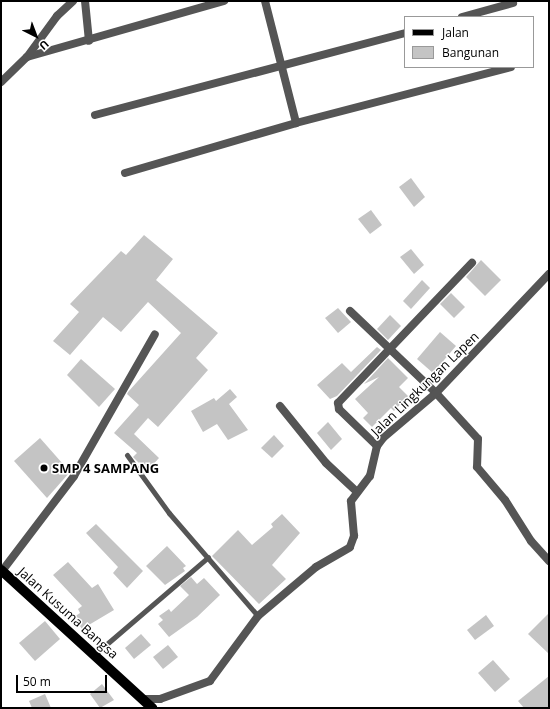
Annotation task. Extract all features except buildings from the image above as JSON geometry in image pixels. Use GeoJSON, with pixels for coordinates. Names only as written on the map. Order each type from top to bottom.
{"type":"FeatureCollection","features":[{"type":"Feature","properties":{"kind":"main road","name":"Jalan Kusuma Bangsa"},"geometry":{"type":"LineString","coordinates":[[2,571],[95,654],[152,708]]}},
{"type":"Feature","properties":{"kind":"street"},"geometry":{"type":"LineString","coordinates":[[1,82],[27,57],[57,16],[73,1]]}},
{"type":"Feature","properties":{"kind":"street"},"geometry":{"type":"LineString","coordinates":[[85,1],[89,40]]}},
{"type":"Feature","properties":{"kind":"street"},"geometry":{"type":"LineString","coordinates":[[27,57],[224,1]]}},
{"type":"Feature","properties":{"kind":"street"},"geometry":{"type":"LineString","coordinates":[[265,1],[296,123]]}},
{"type":"Feature","properties":{"kind":"street"},"geometry":{"type":"LineString","coordinates":[[466,16],[513,3]]}},
{"type":"Feature","properties":{"kind":"street"},"geometry":{"type":"LineString","coordinates":[[95,114],[404,33]]}},
{"type":"Feature","properties":{"kind":"street"},"geometry":{"type":"LineString","coordinates":[[125,173],[296,123],[507,68]]}},
{"type":"Feature","properties":{"kind":"street"},"geometry":{"type":"LineString","coordinates":[[378,446],[340,409],[338,403],[472,263]]}},
{"type":"Feature","properties":{"kind":"street","name":"Jalan Lingkungan Lapen"},"geometry":{"type":"LineString","coordinates":[[143,699],[160,699],[210,680],[258,616],[316,567],[352,544],[350,502],[374,468],[378,446],[399,422],[436,393],[549,274]]}},
{"type":"Feature","properties":{"kind":"street"},"geometry":{"type":"LineString","coordinates":[[350,311],[436,393],[478,439],[477,467],[505,500],[531,541],[549,561]]}},
{"type":"Feature","properties":{"kind":"street"},"geometry":{"type":"LineString","coordinates":[[2,571],[74,476],[156,334]]}},
{"type":"Feature","properties":{"kind":"street"},"geometry":{"type":"LineString","coordinates":[[280,406],[326,463],[357,492]]}},
{"type":"Feature","properties":{"kind":"lane"},"geometry":{"type":"LineString","coordinates":[[127,456],[168,513],[208,556],[258,616]]}},
{"type":"Feature","properties":{"kind":"lane"},"geometry":{"type":"LineString","coordinates":[[95,654],[208,556]]}},
{"type":"Feature","properties":{"kind":"place","name":"SMP 4 SAMPANG"},"geometry":{"type":"Point","coordinates":[44,468]}}]}
